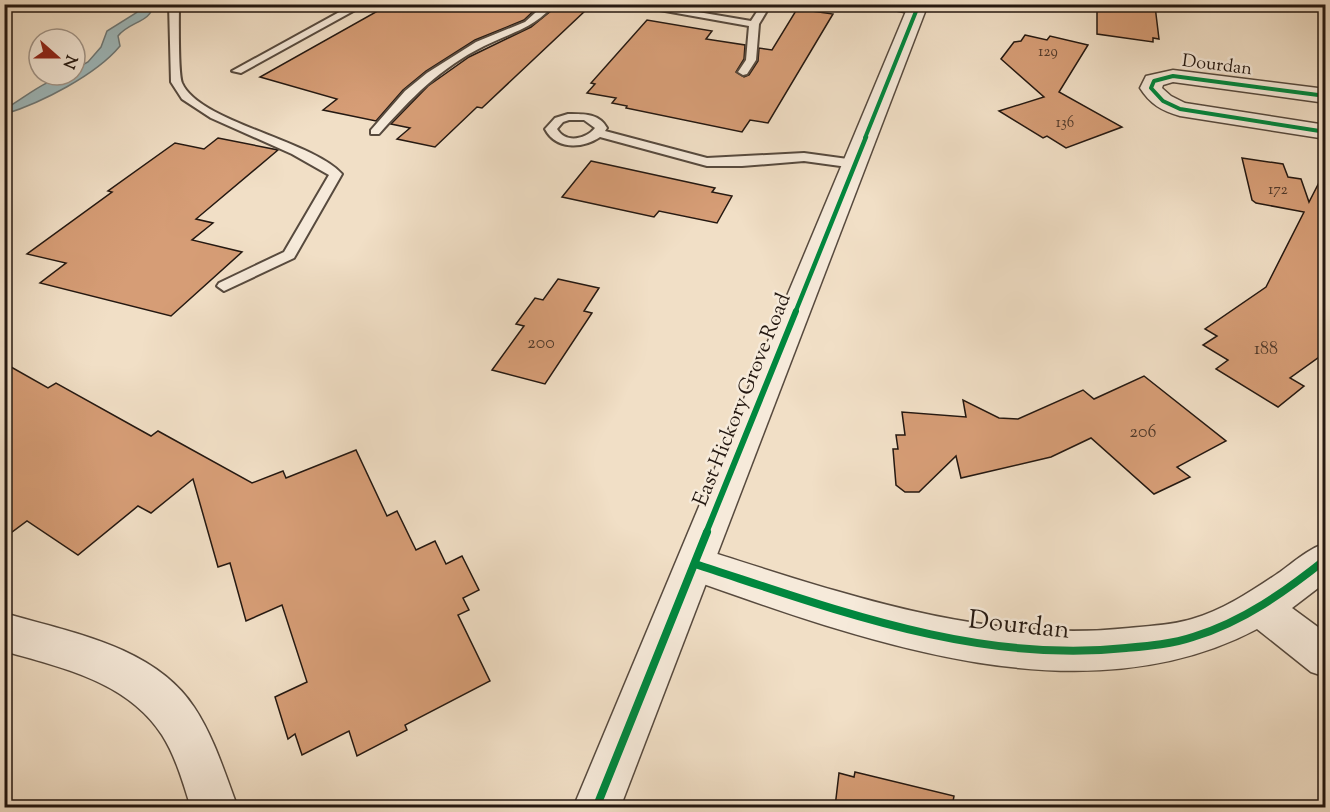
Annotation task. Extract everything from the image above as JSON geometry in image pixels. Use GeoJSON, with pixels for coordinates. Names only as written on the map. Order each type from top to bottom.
{"type":"FeatureCollection","features":[{"type":"Feature","properties":{"kind":"street","name":"East Hickory Grove Road"},"geometry":{"type":"LineString","coordinates":[[596,807],[696,564],[918,8]]}},
{"type":"Feature","properties":{"kind":"street","name":"Dourdan"},"geometry":{"type":"LineString","coordinates":[[1326,96],[1173,76],[1154,81],[1151,88],[1155,95],[1166,103],[1180,109],[1326,132]]}},
{"type":"Feature","properties":{"kind":"street","name":"Dourdan"},"geometry":{"type":"LineString","coordinates":[[696,564],[896,626],[965,641],[1030,651],[1095,651],[1134,648],[1195,637],[1261,608],[1289,590],[1326,560]]}},
{"type":"Feature","properties":{"kind":"street"},"geometry":{"type":"LineString","coordinates":[[1261,608],[1326,658]]}},
{"type":"Feature","properties":{"kind":"street"},"geometry":{"type":"LineString","coordinates":[[4,632],[112,666],[142,682],[166,705],[178,721],[215,807]]}},
{"type":"Feature","properties":{"kind":"lane"},"geometry":{"type":"LineString","coordinates":[[174,4],[176,82],[186,97],[215,116],[296,151],[336,174],[289,255],[224,286]]}},
{"type":"Feature","properties":{"kind":"lane"},"geometry":{"type":"LineString","coordinates":[[237,71],[362,4]]}},
{"type":"Feature","properties":{"kind":"lane"},"geometry":{"type":"LineString","coordinates":[[375,132],[409,93],[431,75],[480,44],[528,24],[551,4]]}},
{"type":"Feature","properties":{"kind":"lane"},"geometry":{"type":"LineString","coordinates":[[630,4],[754,24]]}},
{"type":"Feature","properties":{"kind":"lane"},"geometry":{"type":"LineString","coordinates":[[743,72],[751,60],[754,24],[767,4]]}},
{"type":"Feature","properties":{"kind":"lane"},"geometry":{"type":"LineString","coordinates":[[871,4],[918,8]]}},
{"type":"Feature","properties":{"kind":"lane"},"geometry":{"type":"LineString","coordinates":[[599,133],[707,162],[742,162],[804,157],[855,165]]}},
{"type":"Feature","properties":{"kind":"water"},"geometry":{"type":"Polygon","coordinates":[[[138,5],[153,5],[149,15],[122,31],[118,36],[120,46],[110,57],[87,74],[87,63],[101,47],[107,31],[139,10],[138,5]]]}},
{"type":"Feature","properties":{"kind":"water"},"geometry":{"type":"Polygon","coordinates":[[[67,87],[35,103],[5,114],[5,109],[38,88],[67,87]]]}},
{"type":"Feature","properties":{"kind":"building"},"geometry":{"type":"Polygon","coordinates":[[[390,4],[541,4],[524,20],[475,40],[426,71],[403,90],[376,121],[323,110],[337,99],[260,77],[390,4]]]}},
{"type":"Feature","properties":{"kind":"building"},"geometry":{"type":"Polygon","coordinates":[[[1097,4],[1155,6],[1159,39],[1153,38],[1153,42],[1097,34],[1097,4]]]}},
{"type":"Feature","properties":{"kind":"building"},"geometry":{"type":"Polygon","coordinates":[[[557,6],[586,10],[482,108],[477,107],[435,147],[397,139],[410,128],[391,124],[428,86],[469,57],[531,27],[557,6]]]}},
{"type":"Feature","properties":{"kind":"building"},"geometry":{"type":"Polygon","coordinates":[[[797,9],[833,14],[768,123],[750,120],[742,132],[626,108],[627,106],[612,103],[616,98],[587,93],[595,84],[591,83],[647,20],[712,31],[706,39],[745,45],[744,59],[736,72],[744,77],[749,75],[758,61],[759,48],[772,50],[797,9]]]}},
{"type":"Feature","properties":{"kind":"building"},"geometry":{"type":"Polygon","coordinates":[[[1025,35],[1047,40],[1050,36],[1088,45],[1059,92],[1122,127],[1066,148],[1047,136],[1043,138],[999,111],[1044,97],[1001,59],[1014,42],[1021,41],[1025,35]]]}},
{"type":"Feature","properties":{"kind":"building"},"geometry":{"type":"Polygon","coordinates":[[[218,138],[278,150],[196,219],[213,223],[192,240],[242,252],[171,316],[40,283],[66,263],[27,254],[175,143],[204,149],[218,138]]]}},
{"type":"Feature","properties":{"kind":"building"},"geometry":{"type":"Polygon","coordinates":[[[1242,158],[1283,164],[1288,177],[1301,179],[1309,202],[1326,169],[1326,352],[1290,378],[1304,386],[1278,407],[1216,369],[1228,360],[1203,345],[1217,336],[1205,329],[1266,287],[1304,212],[1256,203],[1252,200],[1242,158]]]}},
{"type":"Feature","properties":{"kind":"building"},"geometry":{"type":"Polygon","coordinates":[[[591,161],[715,188],[712,192],[732,196],[717,223],[659,211],[654,217],[562,197],[591,161]]]}},
{"type":"Feature","properties":{"kind":"building"},"geometry":{"type":"Polygon","coordinates":[[[558,279],[599,288],[584,311],[592,313],[545,384],[492,370],[524,326],[516,324],[535,298],[543,300],[558,279]]]}},
{"type":"Feature","properties":{"kind":"building"},"geometry":{"type":"Polygon","coordinates":[[[4,363],[48,388],[56,383],[151,436],[158,431],[252,483],[283,471],[286,478],[356,450],[387,516],[397,511],[416,550],[435,541],[446,564],[462,556],[479,590],[463,598],[469,610],[458,615],[490,681],[405,725],[407,730],[357,756],[349,731],[302,755],[295,734],[288,739],[275,697],[307,682],[282,605],[246,621],[230,563],[218,567],[193,479],[151,513],[138,506],[78,555],[27,521],[4,538],[4,363]]]}},
{"type":"Feature","properties":{"kind":"building"},"geometry":{"type":"Polygon","coordinates":[[[1144,376],[1226,441],[1177,467],[1190,477],[1154,494],[1091,438],[1051,457],[961,478],[956,456],[919,492],[905,492],[896,485],[893,449],[898,449],[896,435],[905,435],[902,412],[966,417],[963,400],[999,418],[1018,419],[1083,390],[1094,399],[1144,376]]]}},
{"type":"Feature","properties":{"kind":"building"},"geometry":{"type":"Polygon","coordinates":[[[855,772],[954,796],[952,807],[835,807],[839,773],[854,777],[855,772]]]}},
{"type":"Feature","properties":{"kind":"cycle path"},"geometry":{"type":"LineString","coordinates":[[596,808],[919,4]]}},
{"type":"Feature","properties":{"kind":"cycle path"},"geometry":{"type":"LineString","coordinates":[[1326,96],[1173,76],[1154,81],[1151,88],[1163,101],[1180,109],[1326,132]]}},
{"type":"Feature","properties":{"kind":"cycle path"},"geometry":{"type":"LineString","coordinates":[[695,564],[863,617],[921,632],[978,643],[1036,650],[1095,651],[1192,638],[1215,629],[1265,604],[1326,559]]}}]}
